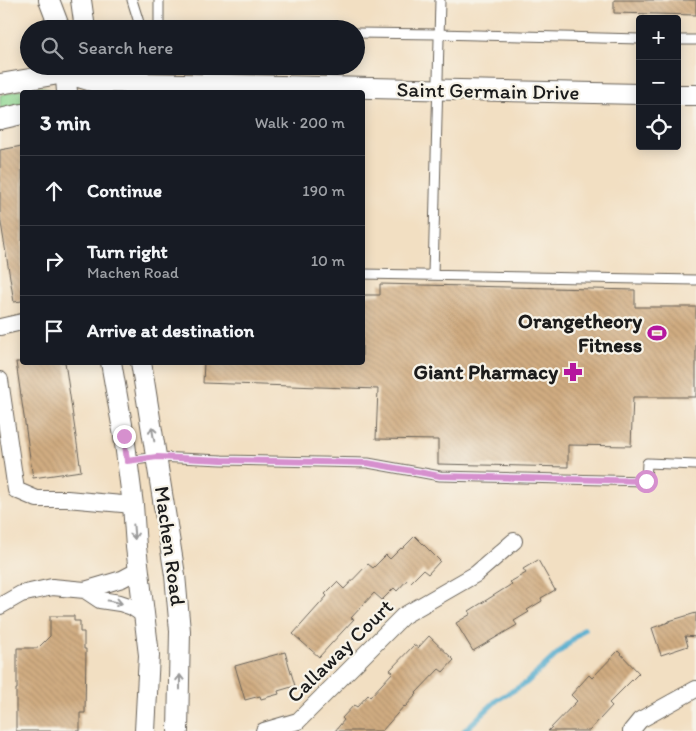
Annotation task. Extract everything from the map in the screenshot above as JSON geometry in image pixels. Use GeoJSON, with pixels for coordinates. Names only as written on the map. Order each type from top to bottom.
{"type":"FeatureCollection","features":[{"type":"Feature","properties":{"kind":"street"},"geometry":{"type":"LineString","coordinates":[[49,0],[57,20]]}},
{"type":"Feature","properties":{"kind":"street"},"geometry":{"type":"LineString","coordinates":[[81,0],[84,20]]}},
{"type":"Feature","properties":{"kind":"street","name":"Saint Germain Drive"},"geometry":{"type":"LineString","coordinates":[[0,84],[66,77],[92,83],[234,89],[437,89],[636,94]]}},
{"type":"Feature","properties":{"kind":"street"},"geometry":{"type":"LineString","coordinates":[[681,95],[696,95]]}},
{"type":"Feature","properties":{"kind":"street"},"geometry":{"type":"LineString","coordinates":[[0,119],[20,114]]}},
{"type":"Feature","properties":{"kind":"street"},"geometry":{"type":"LineString","coordinates":[[0,327],[20,322]]}},
{"type":"Feature","properties":{"kind":"street","name":"Machen Road"},"geometry":{"type":"LineString","coordinates":[[112,365],[124,436],[133,505],[149,655],[145,731]]}},
{"type":"Feature","properties":{"kind":"street","name":"Machen Road"},"geometry":{"type":"LineString","coordinates":[[142,365],[175,575],[180,631],[178,731]]}},
{"type":"Feature","properties":{"kind":"street"},"geometry":{"type":"LineString","coordinates":[[0,380],[3,428],[16,490],[37,499],[67,499],[133,505]]}},
{"type":"Feature","properties":{"kind":"street","name":"Callaway Court"},"geometry":{"type":"LineString","coordinates":[[264,731],[298,721],[403,616],[476,574],[514,541]]}},
{"type":"Feature","properties":{"kind":"street"},"geometry":{"type":"LineString","coordinates":[[0,606],[21,594],[52,587],[86,590],[122,579],[139,570]]}},
{"type":"Feature","properties":{"kind":"street"},"geometry":{"type":"LineString","coordinates":[[86,590],[100,600],[120,603],[144,614]]}},
{"type":"Feature","properties":{"kind":"street"},"geometry":{"type":"LineString","coordinates":[[631,731],[640,720],[696,689]]}},
{"type":"Feature","properties":{"kind":"lane"},"geometry":{"type":"LineString","coordinates":[[132,0],[138,20]]}},
{"type":"Feature","properties":{"kind":"lane"},"geometry":{"type":"LineString","coordinates":[[159,0],[159,20]]}},
{"type":"Feature","properties":{"kind":"lane"},"geometry":{"type":"LineString","coordinates":[[433,275],[440,0]]}},
{"type":"Feature","properties":{"kind":"lane"},"geometry":{"type":"LineString","coordinates":[[365,33],[636,39]]}},
{"type":"Feature","properties":{"kind":"lane"},"geometry":{"type":"LineString","coordinates":[[681,40],[696,40]]}},
{"type":"Feature","properties":{"kind":"lane"},"geometry":{"type":"LineString","coordinates":[[365,274],[696,280]]}},
{"type":"Feature","properties":{"kind":"lane"},"geometry":{"type":"LineString","coordinates":[[127,461],[157,457],[368,463],[440,476],[646,481],[647,463],[696,465]]}},
{"type":"Feature","properties":{"kind":"green space"},"geometry":{"type":"Polygon","coordinates":[[[30,87],[45,87],[49,90],[20,90],[20,107],[0,110],[0,95],[30,87]]]}},
{"type":"Feature","properties":{"kind":"building"},"geometry":{"type":"Polygon","coordinates":[[[614,0],[696,0],[696,15],[614,13],[614,0]]]}},
{"type":"Feature","properties":{"kind":"building"},"geometry":{"type":"Polygon","coordinates":[[[20,146],[20,301],[14,302],[0,217],[0,150],[20,146]]]}},
{"type":"Feature","properties":{"kind":"building"},"geometry":{"type":"Polygon","coordinates":[[[380,284],[635,290],[635,307],[696,307],[696,397],[633,397],[631,446],[568,445],[568,467],[438,464],[438,440],[376,439],[378,389],[203,383],[204,365],[365,365],[365,295],[380,295],[380,284]]]}},
{"type":"Feature","properties":{"kind":"building"},"geometry":{"type":"Polygon","coordinates":[[[16,362],[20,362],[20,365],[65,365],[81,471],[33,478],[16,362]]]}},
{"type":"Feature","properties":{"kind":"building"},"geometry":{"type":"Polygon","coordinates":[[[415,536],[440,561],[428,574],[423,570],[411,582],[408,579],[397,591],[394,588],[382,600],[374,593],[351,618],[354,619],[319,657],[293,634],[337,582],[344,589],[368,564],[373,568],[386,555],[390,559],[415,536]]]}},
{"type":"Feature","properties":{"kind":"building"},"geometry":{"type":"Polygon","coordinates":[[[538,560],[555,590],[541,598],[542,601],[514,621],[517,625],[473,651],[456,623],[471,614],[469,611],[512,584],[510,582],[526,573],[523,569],[538,560]]]}},
{"type":"Feature","properties":{"kind":"building"},"geometry":{"type":"Polygon","coordinates":[[[696,613],[696,637],[685,636],[688,646],[661,655],[652,628],[696,613]]]}},
{"type":"Feature","properties":{"kind":"building"},"geometry":{"type":"Polygon","coordinates":[[[50,616],[74,616],[74,621],[80,621],[80,632],[84,632],[84,649],[86,649],[85,713],[80,713],[80,731],[16,731],[17,648],[38,648],[50,636],[50,616]]]}},
{"type":"Feature","properties":{"kind":"building"},"geometry":{"type":"Polygon","coordinates":[[[429,636],[454,660],[443,672],[439,669],[382,731],[335,731],[344,720],[342,718],[354,705],[357,707],[368,695],[370,697],[393,672],[390,670],[414,645],[418,648],[429,636]]]}},
{"type":"Feature","properties":{"kind":"building"},"geometry":{"type":"Polygon","coordinates":[[[618,651],[639,673],[609,703],[612,706],[589,731],[548,731],[577,701],[571,695],[589,675],[592,678],[618,651]]]}},
{"type":"Feature","properties":{"kind":"building"},"geometry":{"type":"Polygon","coordinates":[[[285,652],[295,686],[278,691],[279,694],[261,699],[260,696],[245,700],[235,666],[285,652]]]}},
{"type":"Feature","properties":{"kind":"waterway"},"geometry":{"type":"LineString","coordinates":[[464,731],[497,700],[526,683],[584,629]]}},
{"type":"Feature","properties":{"kind":"place","name":"Orangetheory Fitness"},"geometry":{"type":"Point","coordinates":[657,333]}},
{"type":"Feature","properties":{"kind":"place","name":"Giant Pharmacy"},"geometry":{"type":"Point","coordinates":[573,372]}},
{"type":"Feature","properties":{"kind":"route"},"geometry":{"type":"LineString","coordinates":[[124,436],[127,461],[157,457],[368,463],[440,476],[646,481]]}}]}
